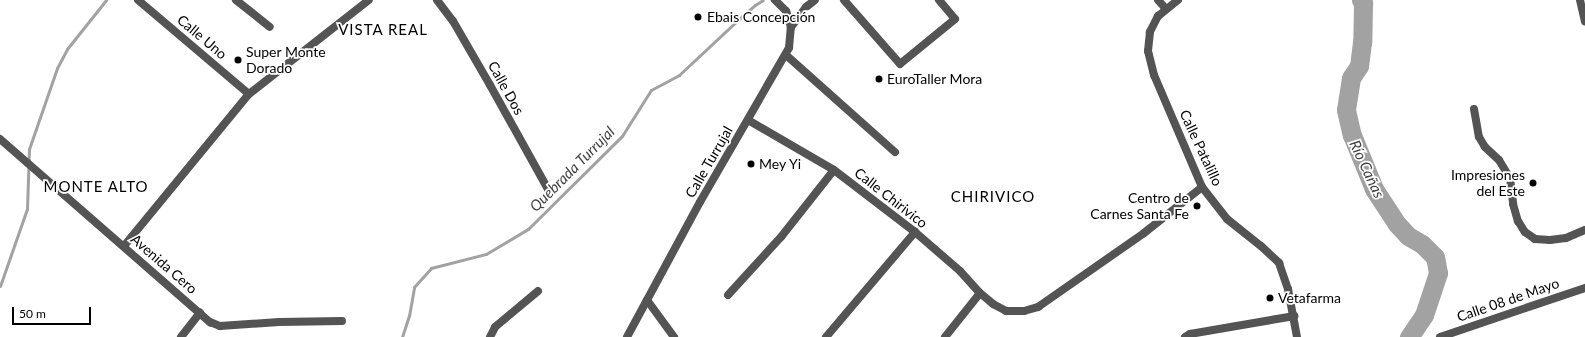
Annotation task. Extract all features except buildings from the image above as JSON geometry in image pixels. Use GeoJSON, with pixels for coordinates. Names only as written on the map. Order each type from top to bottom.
{"type":"FeatureCollection","features":[{"type":"Feature","properties":{"kind":"street","name":"Calle Uno"},"geometry":{"type":"LineString","coordinates":[[138,0],[249,94]]}},
{"type":"Feature","properties":{"kind":"street"},"geometry":{"type":"LineString","coordinates":[[236,0],[270,27]]}},
{"type":"Feature","properties":{"kind":"street"},"geometry":{"type":"LineString","coordinates":[[124,246],[249,94],[339,21],[369,0]]}},
{"type":"Feature","properties":{"kind":"street","name":"Calle Dos"},"geometry":{"type":"LineString","coordinates":[[437,0],[452,21],[490,85],[549,191]]}},
{"type":"Feature","properties":{"kind":"street","name":"Calle Turrujal"},"geometry":{"type":"LineString","coordinates":[[627,337],[700,202],[786,55],[789,48],[791,27],[786,11],[776,0]]}},
{"type":"Feature","properties":{"kind":"street"},"geometry":{"type":"LineString","coordinates":[[791,27],[806,7],[814,0]]}},
{"type":"Feature","properties":{"kind":"street"},"geometry":{"type":"LineString","coordinates":[[844,0],[900,64],[955,19],[939,0]]}},
{"type":"Feature","properties":{"kind":"street"},"geometry":{"type":"LineString","coordinates":[[1158,0],[1166,9]]}},
{"type":"Feature","properties":{"kind":"street","name":"Calle Patalillo"},"geometry":{"type":"LineString","coordinates":[[1178,0],[1158,16],[1150,32],[1148,51],[1154,75],[1202,187],[1226,219],[1262,246],[1279,263],[1288,290],[1297,337]]}},
{"type":"Feature","properties":{"kind":"street"},"geometry":{"type":"LineString","coordinates":[[1580,0],[1585,21]]}},
{"type":"Feature","properties":{"kind":"street"},"geometry":{"type":"LineString","coordinates":[[786,55],[895,152]]}},
{"type":"Feature","properties":{"kind":"street"},"geometry":{"type":"LineString","coordinates":[[1474,109],[1479,137],[1485,147],[1499,160],[1510,178],[1513,204],[1518,221],[1525,232],[1535,239],[1550,240],[1566,238],[1585,230]]}},
{"type":"Feature","properties":{"kind":"street","name":"Calle Chirivico"},"geometry":{"type":"LineString","coordinates":[[748,120],[834,170],[915,232],[960,271],[992,304],[1006,311],[1024,311],[1038,307],[1144,233],[1202,187]]}},
{"type":"Feature","properties":{"kind":"street","name":"Avenida Cero"},"geometry":{"type":"LineString","coordinates":[[2,144],[124,246],[210,322],[220,326],[279,322],[342,321]]}},
{"type":"Feature","properties":{"kind":"street"},"geometry":{"type":"LineString","coordinates":[[728,295],[781,237],[834,170]]}},
{"type":"Feature","properties":{"kind":"street"},"geometry":{"type":"LineString","coordinates":[[826,337],[915,232]]}},
{"type":"Feature","properties":{"kind":"street","name":"Calle 08 de Mayo"},"geometry":{"type":"LineString","coordinates":[[1440,337],[1585,288]]}},
{"type":"Feature","properties":{"kind":"street"},"geometry":{"type":"LineString","coordinates":[[490,337],[495,327],[538,291]]}},
{"type":"Feature","properties":{"kind":"street"},"geometry":{"type":"LineString","coordinates":[[945,337],[980,293]]}},
{"type":"Feature","properties":{"kind":"street"},"geometry":{"type":"LineString","coordinates":[[646,300],[674,337]]}},
{"type":"Feature","properties":{"kind":"street"},"geometry":{"type":"LineString","coordinates":[[181,337],[200,313]]}},
{"type":"Feature","properties":{"kind":"street"},"geometry":{"type":"LineString","coordinates":[[1185,337],[1190,334],[1294,316]]}},
{"type":"Feature","properties":{"kind":"waterway"},"geometry":{"type":"LineString","coordinates":[[0,286],[27,209],[29,149],[57,68],[67,49],[106,0]]}},
{"type":"Feature","properties":{"kind":"waterway","name":"Quebrada Turrujal"},"geometry":{"type":"LineString","coordinates":[[402,337],[409,316],[414,287],[431,268],[486,254],[528,229],[622,136],[651,90],[679,75],[740,18],[763,0]]}},
{"type":"Feature","properties":{"kind":"waterway","name":"Río Cañas"},"geometry":{"type":"LineString","coordinates":[[1361,0],[1363,3],[1362,42],[1359,66],[1351,78],[1346,110],[1352,135],[1374,189],[1397,224],[1408,236],[1422,244],[1435,257],[1438,273],[1424,315],[1409,337]]}},
{"type":"Feature","properties":{"kind":"place","name":"Ebais Concepción"},"geometry":{"type":"Point","coordinates":[698,17]}},
{"type":"Feature","properties":{"kind":"place","name":"Super Monte Dorado"},"geometry":{"type":"Point","coordinates":[238,60]}},
{"type":"Feature","properties":{"kind":"place","name":"EuroTaller Mora"},"geometry":{"type":"Point","coordinates":[879,79]}},
{"type":"Feature","properties":{"kind":"place","name":"Mey Yi"},"geometry":{"type":"Point","coordinates":[751,164]}},
{"type":"Feature","properties":{"kind":"place","name":"Impresiones del Este"},"geometry":{"type":"Point","coordinates":[1533,183]}},
{"type":"Feature","properties":{"kind":"place","name":"Centro de Carnes Santa Fe"},"geometry":{"type":"Point","coordinates":[1197,206]}},
{"type":"Feature","properties":{"kind":"place","name":"Vetafarma"},"geometry":{"type":"Point","coordinates":[1270,298]}},
{"type":"Feature","properties":{"kind":"district","name":"VISTA REAL"},"geometry":{"type":"Point","coordinates":[383,30]}},
{"type":"Feature","properties":{"kind":"district","name":"MONTE ALTO"},"geometry":{"type":"Point","coordinates":[96,187]}},
{"type":"Feature","properties":{"kind":"district","name":"CHIRIVICO"},"geometry":{"type":"Point","coordinates":[993,197]}}]}
